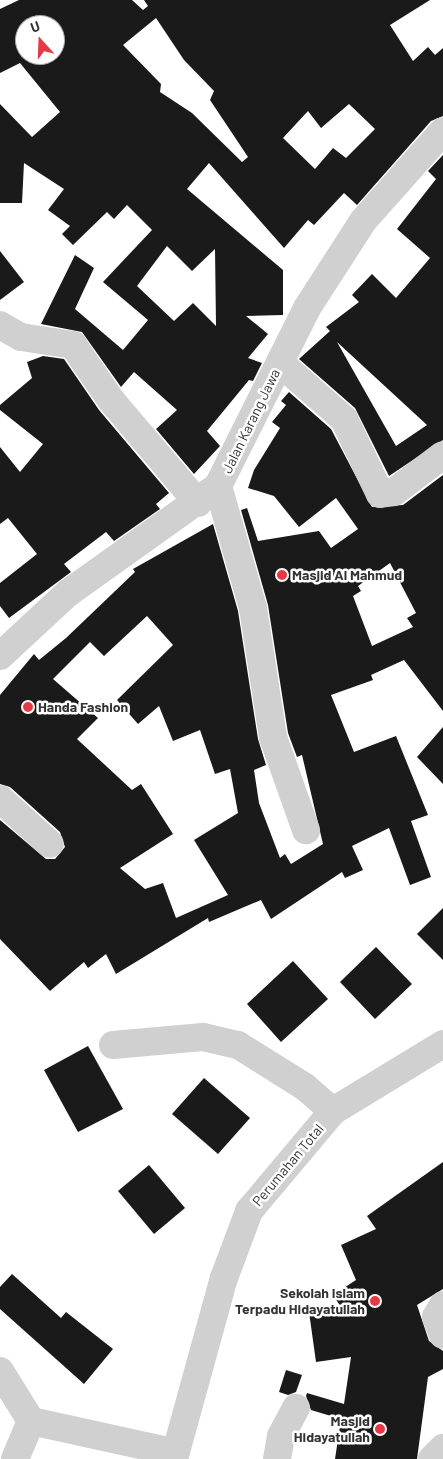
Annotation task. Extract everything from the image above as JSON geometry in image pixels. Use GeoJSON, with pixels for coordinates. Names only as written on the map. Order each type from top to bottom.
{"type":"FeatureCollection","features":[{"type":"Feature","properties":{"kind":"street","name":"Jalan Karang Jawa"},"geometry":{"type":"LineString","coordinates":[[0,656],[68,593],[208,495],[280,363],[306,308],[363,221],[443,131]]}},
{"type":"Feature","properties":{"kind":"street"},"geometry":{"type":"LineString","coordinates":[[0,325],[21,337],[74,345],[111,400],[208,495],[253,608],[273,737],[306,830]]}},
{"type":"Feature","properties":{"kind":"street"},"geometry":{"type":"LineString","coordinates":[[280,363],[344,419],[375,489],[385,495],[443,455]]}},
{"type":"Feature","properties":{"kind":"street"},"geometry":{"type":"LineString","coordinates":[[0,799],[50,844]]}},
{"type":"Feature","properties":{"kind":"street"},"geometry":{"type":"LineString","coordinates":[[113,1045],[203,1037],[238,1045],[311,1091],[333,1111]]}},
{"type":"Feature","properties":{"kind":"street","name":"Perumahan Total"},"geometry":{"type":"LineString","coordinates":[[175,1456],[224,1278],[249,1211],[333,1111],[443,1044]]}},
{"type":"Feature","properties":{"kind":"street"},"geometry":{"type":"LineString","coordinates":[[443,1305],[436,1316],[443,1335]]}},
{"type":"Feature","properties":{"kind":"street"},"geometry":{"type":"LineString","coordinates":[[0,1371],[31,1422],[175,1456]]}},
{"type":"Feature","properties":{"kind":"street"},"geometry":{"type":"LineString","coordinates":[[278,1459],[281,1436],[296,1408]]}},
{"type":"Feature","properties":{"kind":"street"},"geometry":{"type":"LineString","coordinates":[[15,1459],[31,1422]]}},
{"type":"Feature","properties":{"kind":"street"},"geometry":{"type":"LineString","coordinates":[[432,1459],[443,1448]]}},
{"type":"Feature","properties":{"kind":"building"},"geometry":{"type":"Polygon","coordinates":[[[19,0],[132,0],[143,10],[148,6],[144,0],[430,0],[390,25],[413,61],[428,47],[435,55],[443,48],[443,116],[431,121],[357,205],[344,193],[314,225],[308,220],[284,248],[209,163],[187,189],[283,270],[283,315],[246,316],[268,334],[248,358],[262,363],[253,381],[249,380],[207,431],[220,446],[194,474],[156,429],[177,410],[134,372],[121,387],[82,332],[41,324],[75,255],[94,268],[75,309],[123,350],[148,320],[103,282],[152,230],[127,205],[114,219],[107,212],[73,245],[62,234],[70,226],[48,210],[64,189],[24,163],[22,203],[0,203],[0,104],[32,137],[60,112],[22,65],[65,65],[65,15],[15,15],[16,65],[0,73],[0,9],[19,0]],[[156,18],[123,45],[161,84],[160,92],[192,113],[242,162],[248,157],[210,100],[214,91],[184,60],[156,18]],[[349,104],[321,128],[308,111],[283,138],[315,169],[333,148],[346,158],[375,129],[349,104]],[[167,246],[137,286],[174,321],[193,303],[216,326],[215,249],[192,271],[167,246]]]}},
{"type":"Feature","properties":{"kind":"building"},"geometry":{"type":"Polygon","coordinates":[[[443,155],[443,440],[389,476],[355,408],[299,359],[330,331],[326,327],[359,302],[352,295],[372,274],[396,298],[430,258],[397,229],[436,179],[428,171],[443,155]],[[337,342],[396,446],[427,425],[337,342]]]}},
{"type":"Feature","properties":{"kind":"building"},"geometry":{"type":"Polygon","coordinates":[[[0,251],[24,282],[0,300],[0,251]]]}},
{"type":"Feature","properties":{"kind":"building"},"geometry":{"type":"Polygon","coordinates":[[[43,356],[64,359],[99,410],[169,493],[156,504],[160,509],[114,541],[106,532],[64,564],[71,572],[9,618],[0,606],[0,583],[37,554],[8,518],[0,524],[0,447],[20,472],[43,444],[0,410],[0,405],[32,378],[27,362],[43,356]]]}},
{"type":"Feature","properties":{"kind":"building"},"geometry":{"type":"Polygon","coordinates":[[[289,392],[331,429],[372,507],[403,505],[443,475],[443,711],[404,660],[371,675],[373,680],[331,695],[354,752],[396,736],[428,815],[411,821],[431,877],[410,885],[389,828],[352,846],[363,870],[345,878],[342,872],[271,919],[261,900],[209,922],[208,918],[116,974],[106,954],[88,968],[84,962],[50,991],[0,939],[0,820],[46,859],[55,859],[65,847],[60,832],[10,787],[0,784],[0,695],[34,654],[39,660],[66,638],[135,572],[133,569],[213,524],[238,611],[258,739],[266,765],[254,770],[259,803],[280,858],[285,854],[291,864],[323,844],[302,755],[297,757],[288,733],[268,605],[241,510],[247,508],[258,541],[319,531],[331,548],[358,529],[336,498],[299,527],[274,496],[248,488],[254,470],[280,428],[272,422],[286,405],[281,401],[289,392]],[[390,563],[358,586],[361,591],[353,596],[372,646],[413,627],[407,618],[416,613],[390,563]],[[147,616],[104,656],[90,642],[53,679],[98,718],[77,739],[132,790],[141,784],[173,834],[120,868],[145,889],[163,883],[176,918],[228,895],[194,840],[238,813],[230,769],[215,774],[200,730],[173,741],[159,706],[138,724],[117,700],[173,645],[147,616]]]}},
{"type":"Feature","properties":{"kind":"building"},"geometry":{"type":"Polygon","coordinates":[[[443,727],[443,784],[417,757],[443,727]]]}},
{"type":"Feature","properties":{"kind":"building"},"geometry":{"type":"Polygon","coordinates":[[[443,908],[443,960],[417,934],[443,908]]]}},
{"type":"Feature","properties":{"kind":"building"},"geometry":{"type":"Polygon","coordinates":[[[376,947],[412,984],[375,1019],[340,982],[376,947]]]}},
{"type":"Feature","properties":{"kind":"building"},"geometry":{"type":"Polygon","coordinates":[[[293,961],[328,999],[281,1042],[247,1004],[293,961]]]}},
{"type":"Feature","properties":{"kind":"building"},"geometry":{"type":"Polygon","coordinates":[[[88,1046],[123,1109],[78,1132],[44,1070],[88,1046]]]}},
{"type":"Feature","properties":{"kind":"building"},"geometry":{"type":"Polygon","coordinates":[[[204,1078],[250,1118],[218,1154],[172,1114],[204,1078]]]}},
{"type":"Feature","properties":{"kind":"building"},"geometry":{"type":"Polygon","coordinates":[[[443,1162],[443,1289],[417,1305],[429,1341],[443,1351],[443,1369],[428,1377],[417,1459],[335,1459],[341,1419],[311,1410],[306,1396],[307,1393],[344,1404],[351,1357],[316,1362],[309,1312],[341,1307],[333,1295],[356,1280],[341,1245],[376,1229],[367,1216],[443,1162]]]}},
{"type":"Feature","properties":{"kind":"building"},"geometry":{"type":"Polygon","coordinates":[[[149,1165],[185,1208],[154,1234],[118,1191],[149,1165]]]}},
{"type":"Feature","properties":{"kind":"building"},"geometry":{"type":"Polygon","coordinates":[[[12,1274],[61,1318],[66,1312],[113,1349],[84,1384],[0,1309],[0,1287],[12,1274]]]}},
{"type":"Feature","properties":{"kind":"building"},"geometry":{"type":"Polygon","coordinates":[[[286,1370],[302,1375],[296,1392],[288,1395],[279,1392],[286,1370]]]}},
{"type":"Feature","properties":{"kind":"place","name":"Masjid Al Mahmud"},"geometry":{"type":"Point","coordinates":[282,575]}},
{"type":"Feature","properties":{"kind":"place","name":"Handa Fashion"},"geometry":{"type":"Point","coordinates":[28,707]}},
{"type":"Feature","properties":{"kind":"place","name":"Sekolah Islam Terpadu Hidayatullah"},"geometry":{"type":"Point","coordinates":[375,1301]}},
{"type":"Feature","properties":{"kind":"place","name":"Masjid Hidayatullah"},"geometry":{"type":"Point","coordinates":[380,1429]}}]}
